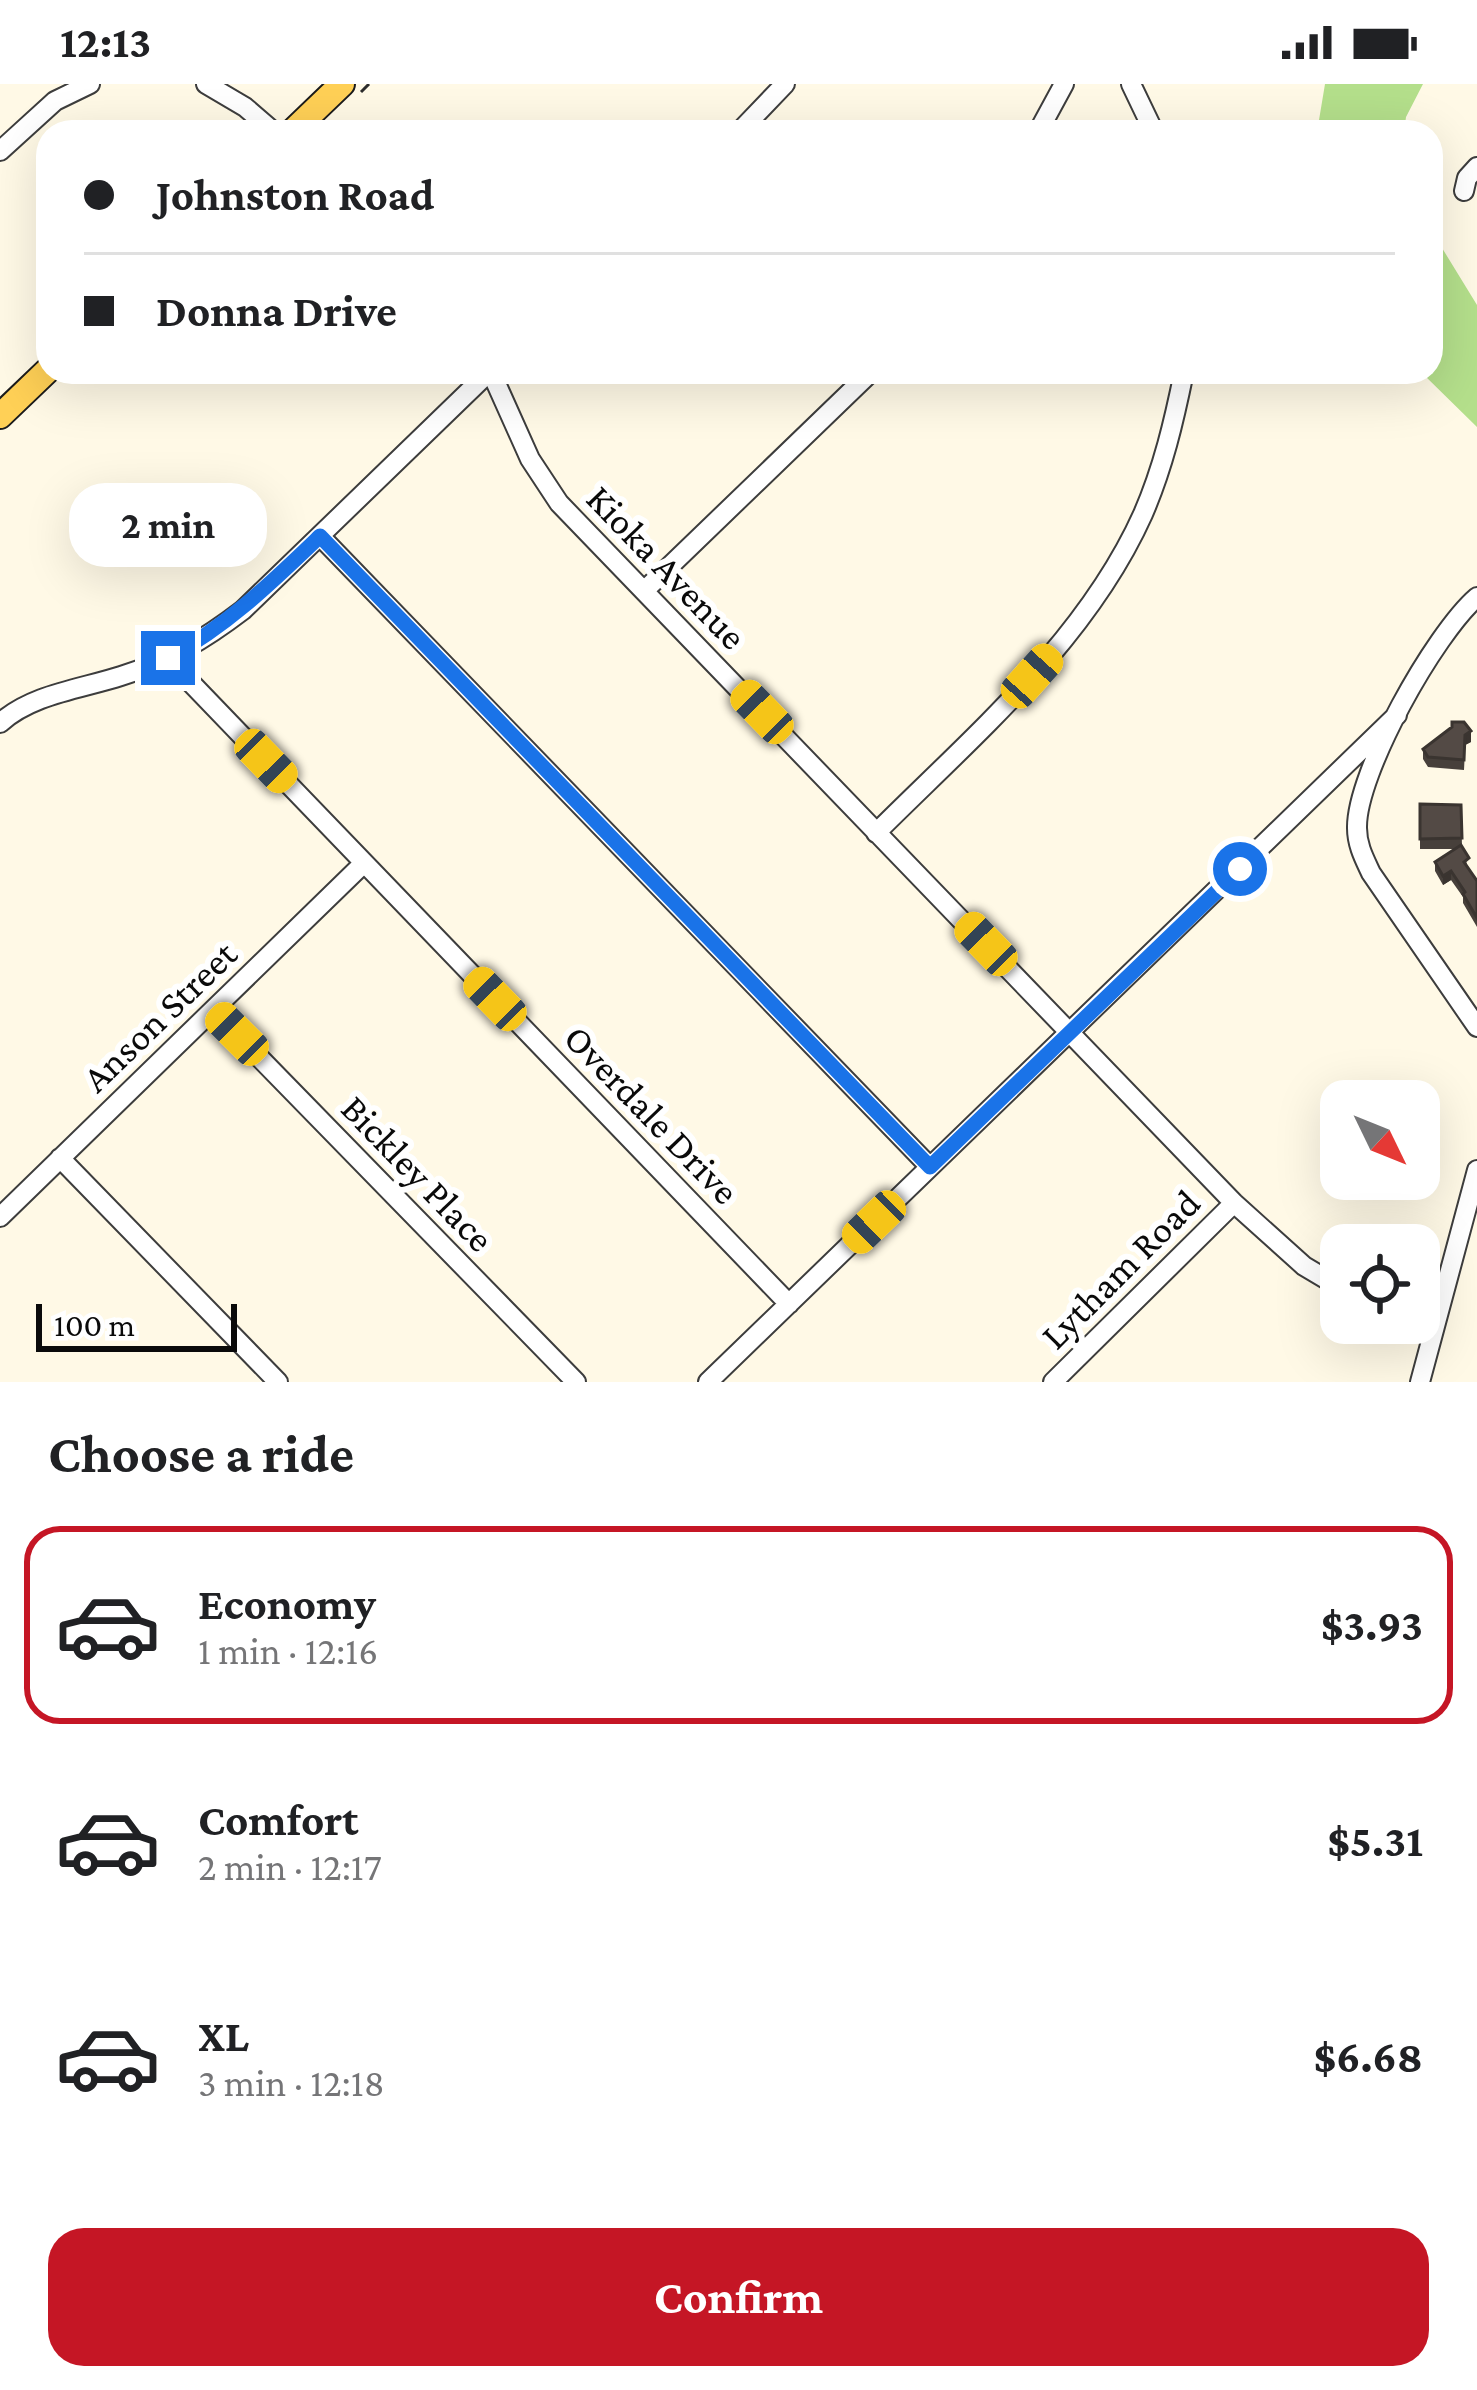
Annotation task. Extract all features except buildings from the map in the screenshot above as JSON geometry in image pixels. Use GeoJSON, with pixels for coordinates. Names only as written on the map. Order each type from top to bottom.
{"type":"FeatureCollection","features":[{"type":"Feature","properties":{"kind":"main road"},"geometry":{"type":"LineString","coordinates":[[304,120],[342,84]]}},
{"type":"Feature","properties":{"kind":"main road"},"geometry":{"type":"LineString","coordinates":[[0,416],[36,382]]}},
{"type":"Feature","properties":{"kind":"street"},"geometry":{"type":"LineString","coordinates":[[0,151],[55,101],[90,84]]}},
{"type":"Feature","properties":{"kind":"street"},"geometry":{"type":"LineString","coordinates":[[206,84],[261,120]]}},
{"type":"Feature","properties":{"kind":"street"},"geometry":{"type":"LineString","coordinates":[[750,120],[785,84]]}},
{"type":"Feature","properties":{"kind":"street"},"geometry":{"type":"LineString","coordinates":[[1044,120],[1064,84]]}},
{"type":"Feature","properties":{"kind":"street"},"geometry":{"type":"LineString","coordinates":[[1131,84],[1148,120]]}},
{"type":"Feature","properties":{"kind":"street"},"geometry":{"type":"LineString","coordinates":[[1464,191],[1477,167]]}},
{"type":"Feature","properties":{"kind":"street"},"geometry":{"type":"LineString","coordinates":[[0,723],[51,696],[168,658],[211,634],[243,610],[478,384]]}},
{"type":"Feature","properties":{"kind":"street","name":"Kioka Avenue"},"geometry":{"type":"LineString","coordinates":[[496,384],[549,490],[1234,1203],[1320,1276]]}},
{"type":"Feature","properties":{"kind":"street"},"geometry":{"type":"LineString","coordinates":[[645,590],[859,384]]}},
{"type":"Feature","properties":{"kind":"street"},"geometry":{"type":"LineString","coordinates":[[877,833],[1032,676],[1099,592],[1142,515],[1169,443],[1181,384]]}},
{"type":"Feature","properties":{"kind":"street"},"geometry":{"type":"LineString","coordinates":[[320,536],[930,1167]]}},
{"type":"Feature","properties":{"kind":"street"},"geometry":{"type":"LineString","coordinates":[[1477,597],[1447,631],[1397,715],[1362,794],[1357,830],[1360,851],[1371,873],[1477,1027]]}},
{"type":"Feature","properties":{"kind":"street","name":"Overdale Drive"},"geometry":{"type":"LineString","coordinates":[[168,658],[789,1304]]}},
{"type":"Feature","properties":{"kind":"street"},"geometry":{"type":"LineString","coordinates":[[708,1382],[1397,715]]}},
{"type":"Feature","properties":{"kind":"street","name":"Anson Street"},"geometry":{"type":"LineString","coordinates":[[0,1217],[364,863]]}},
{"type":"Feature","properties":{"kind":"street","name":"Bickley Place"},"geometry":{"type":"LineString","coordinates":[[213,1010],[576,1382]]}},
{"type":"Feature","properties":{"kind":"street"},"geometry":{"type":"LineString","coordinates":[[61,1158],[278,1382]]}},
{"type":"Feature","properties":{"kind":"street"},"geometry":{"type":"LineString","coordinates":[[1440,1281],[1477,1170]]}},
{"type":"Feature","properties":{"kind":"street","name":"Lytham Road"},"geometry":{"type":"LineString","coordinates":[[1053,1382],[1234,1203]]}},
{"type":"Feature","properties":{"kind":"street"},"geometry":{"type":"LineString","coordinates":[[1420,1382],[1425,1344]]}},
{"type":"Feature","properties":{"kind":"green space"},"geometry":{"type":"Polygon","coordinates":[[[1325,84],[1423,84],[1406,120],[1319,120],[1325,84]]]}},
{"type":"Feature","properties":{"kind":"green space"},"geometry":{"type":"Polygon","coordinates":[[[1443,250],[1477,305],[1477,427],[1433,384],[1443,384],[1443,250]]]}},
{"type":"Feature","properties":{"kind":"route"},"geometry":{"type":"LineString","coordinates":[[168,658],[243,610],[320,536],[930,1167],[1240,869]]}}]}
